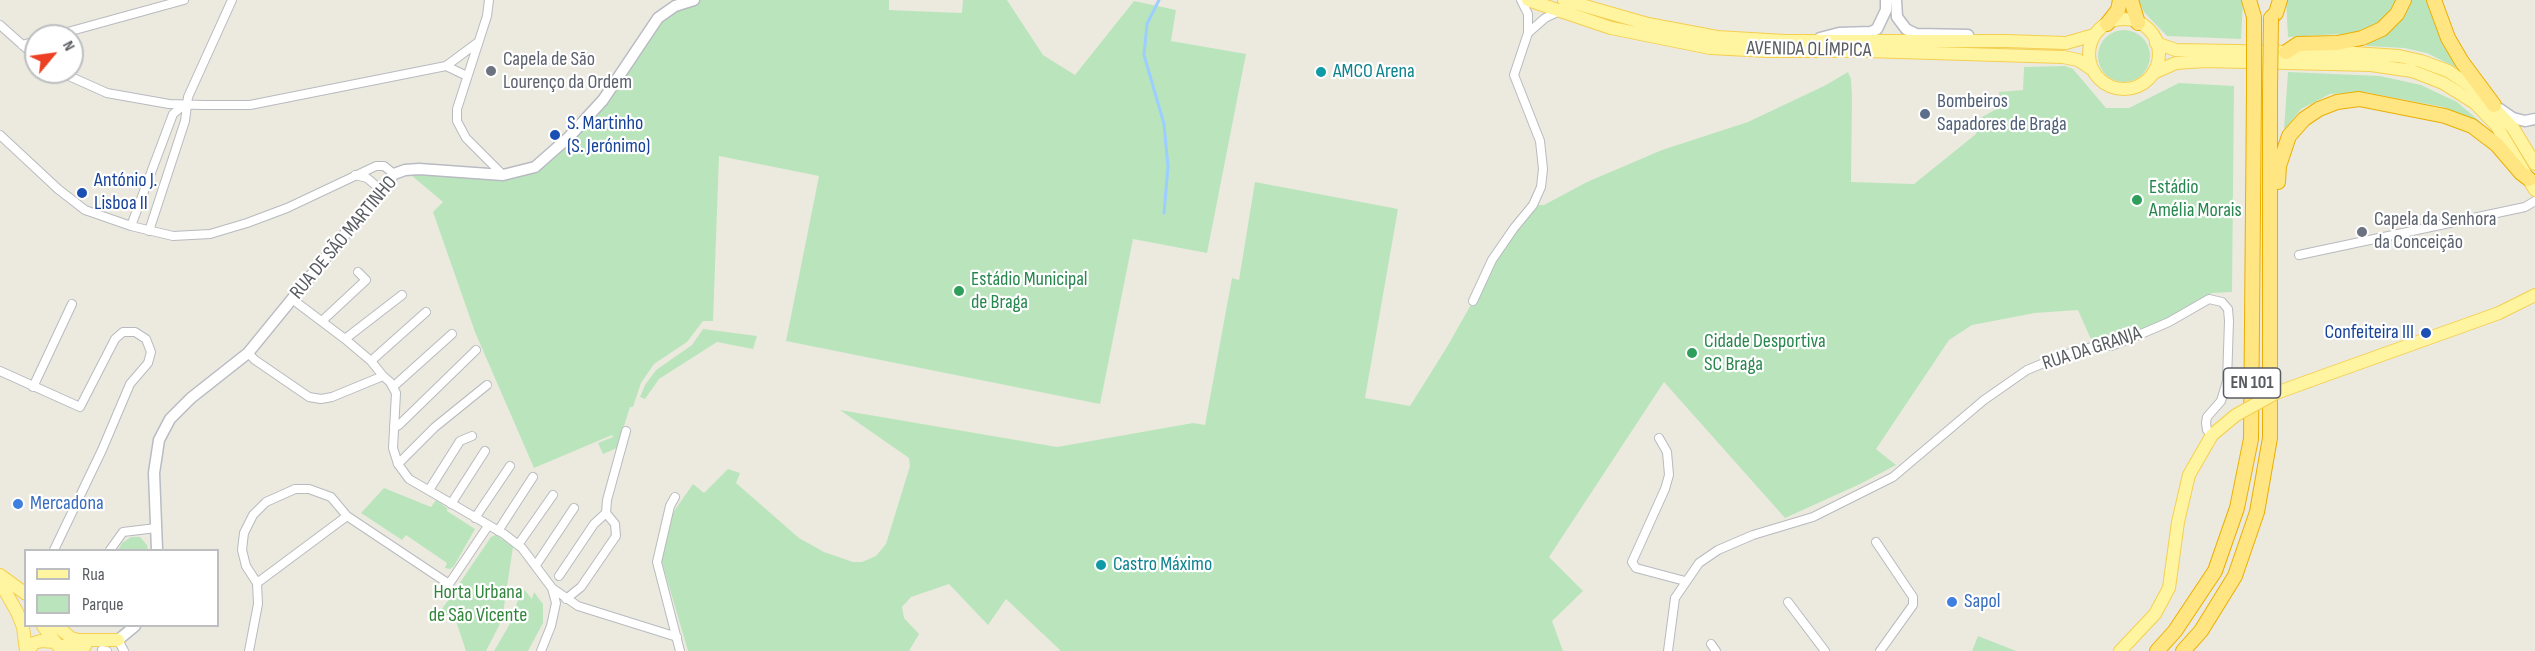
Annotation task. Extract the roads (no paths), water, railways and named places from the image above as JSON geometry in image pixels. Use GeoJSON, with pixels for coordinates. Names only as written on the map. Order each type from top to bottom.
{"type":"FeatureCollection","features":[{"type":"Feature","properties":{"kind":"highway"},"geometry":{"type":"LineString","coordinates":[[2108,24],[2118,10],[2120,0]]}},
{"type":"Feature","properties":{"kind":"highway"},"geometry":{"type":"LineString","coordinates":[[2131,0],[2138,23]]}},
{"type":"Feature","properties":{"kind":"highway"},"geometry":{"type":"LineString","coordinates":[[2249,0],[2254,17]]}},
{"type":"Feature","properties":{"kind":"highway","name":"EN 101"},"geometry":{"type":"LineString","coordinates":[[2157,651],[2175,631],[2216,571],[2237,508],[2251,439],[2254,0]]}},
{"type":"Feature","properties":{"kind":"highway","name":"EN 101"},"geometry":{"type":"LineString","coordinates":[[2183,651],[2201,631],[2235,576],[2257,512],[2270,438],[2272,0]]}},
{"type":"Feature","properties":{"kind":"highway"},"geometry":{"type":"LineString","coordinates":[[2271,18],[2276,13],[2280,0]]}},
{"type":"Feature","properties":{"kind":"highway"},"geometry":{"type":"LineString","coordinates":[[2286,52],[2298,44],[2337,43],[2362,38],[2382,29],[2397,14],[2404,0]]}},
{"type":"Feature","properties":{"kind":"highway"},"geometry":{"type":"LineString","coordinates":[[2434,0],[2448,38],[2462,62],[2494,105]]}},
{"type":"Feature","properties":{"kind":"highway"},"geometry":{"type":"LineString","coordinates":[[2271,294],[2276,278],[2279,166],[2289,136],[2304,119],[2319,109],[2337,102],[2359,99],[2445,116],[2472,126],[2497,145],[2532,184]]}},
{"type":"Feature","properties":{"kind":"main road","name":"AVENIDA OLÍMPICA"},"geometry":{"type":"LineString","coordinates":[[1528,0],[1717,36],[1813,40],[2066,43],[2094,35],[2108,24]]}},
{"type":"Feature","properties":{"kind":"main road","name":"AVENIDA OLÍMPICA"},"geometry":{"type":"LineString","coordinates":[[1562,6],[1611,28],[1710,48],[2063,57],[2078,60],[2110,86],[2126,89],[2141,84],[2153,73],[2176,63],[2372,65],[2412,71],[2443,83],[2475,104],[2496,125],[2532,184]]}},
{"type":"Feature","properties":{"kind":"main road"},"geometry":{"type":"LineString","coordinates":[[2108,24],[2126,20],[2138,23],[2151,33],[2156,43],[2158,58],[2153,73]]}},
{"type":"Feature","properties":{"kind":"main road"},"geometry":{"type":"LineString","coordinates":[[2093,70],[2089,56],[2094,35]]}},
{"type":"Feature","properties":{"kind":"main road"},"geometry":{"type":"LineString","coordinates":[[2156,43],[2176,50],[2399,56],[2421,61],[2455,76],[2494,105],[2513,128],[2535,164]]}},
{"type":"Feature","properties":{"kind":"main road","name":"EN 101"},"geometry":{"type":"LineString","coordinates":[[2513,306],[2535,287]]}},
{"type":"Feature","properties":{"kind":"main road","name":"EN 101"},"geometry":{"type":"LineString","coordinates":[[2120,651],[2155,614],[2169,588],[2178,522],[2189,475],[2212,435],[2236,415],[2276,393],[2426,340],[2535,295]]}},
{"type":"Feature","properties":{"kind":"main road"},"geometry":{"type":"LineString","coordinates":[[3,580],[24,593]]}},
{"type":"Feature","properties":{"kind":"main road"},"geometry":{"type":"LineString","coordinates":[[3,580],[24,600]]}},
{"type":"Feature","properties":{"kind":"main road"},"geometry":{"type":"LineString","coordinates":[[3,580],[23,627],[27,651]]}},
{"type":"Feature","properties":{"kind":"main road"},"geometry":{"type":"LineString","coordinates":[[44,627],[58,646]]}},
{"type":"Feature","properties":{"kind":"main road"},"geometry":{"type":"LineString","coordinates":[[58,627],[71,638],[108,648]]}},
{"type":"Feature","properties":{"kind":"main road"},"geometry":{"type":"LineString","coordinates":[[27,651],[40,641],[58,646],[108,648]]}},
{"type":"Feature","properties":{"kind":"street"},"geometry":{"type":"LineString","coordinates":[[84,27],[184,0]]}},
{"type":"Feature","properties":{"kind":"street"},"geometry":{"type":"LineString","coordinates":[[149,231],[185,122],[185,104],[232,0]]}},
{"type":"Feature","properties":{"kind":"street"},"geometry":{"type":"LineString","coordinates":[[489,0],[487,16],[457,109],[457,121],[466,138],[503,175]]}},
{"type":"Feature","properties":{"kind":"street","name":"RUA DE SÃO MARTINHO"},"geometry":{"type":"LineString","coordinates":[[157,549],[154,473],[159,440],[170,419],[191,398],[248,353],[394,174],[419,169],[503,175],[535,168],[603,100],[658,18],[675,6],[694,0]]}},
{"type":"Feature","properties":{"kind":"street"},"geometry":{"type":"LineString","coordinates":[[1473,301],[1492,260],[1533,205],[1541,188],[1543,169],[1540,141],[1514,75],[1528,33],[1528,14],[1521,0]]}},
{"type":"Feature","properties":{"kind":"street"},"geometry":{"type":"LineString","coordinates":[[1813,40],[1839,33],[1871,32],[1877,29],[1886,10],[1887,0]]}},
{"type":"Feature","properties":{"kind":"street"},"geometry":{"type":"LineString","coordinates":[[1896,0],[1897,17],[1906,29],[1916,34],[1994,36],[2006,41]]}},
{"type":"Feature","properties":{"kind":"street"},"geometry":{"type":"LineString","coordinates":[[1528,33],[1562,6]]}},
{"type":"Feature","properties":{"kind":"street"},"geometry":{"type":"LineString","coordinates":[[0,25],[22,45]]}},
{"type":"Feature","properties":{"kind":"street"},"geometry":{"type":"LineString","coordinates":[[84,83],[107,93],[169,104],[250,105],[446,66],[478,42]]}},
{"type":"Feature","properties":{"kind":"street"},"geometry":{"type":"LineString","coordinates":[[446,66],[467,76]]}},
{"type":"Feature","properties":{"kind":"street"},"geometry":{"type":"LineString","coordinates":[[131,226],[173,114],[185,104]]}},
{"type":"Feature","properties":{"kind":"street"},"geometry":{"type":"LineString","coordinates":[[2494,105],[2513,118],[2525,121],[2535,119]]}},
{"type":"Feature","properties":{"kind":"street"},"geometry":{"type":"LineString","coordinates":[[0,135],[58,189],[85,210],[131,226],[172,236],[210,234],[270,214],[376,166],[384,166],[394,174]]}},
{"type":"Feature","properties":{"kind":"street"},"geometry":{"type":"LineString","coordinates":[[354,175],[367,178],[380,189]]}},
{"type":"Feature","properties":{"kind":"street"},"geometry":{"type":"LineString","coordinates":[[2299,255],[2525,207],[2535,201]]}},
{"type":"Feature","properties":{"kind":"street"},"geometry":{"type":"LineString","coordinates":[[322,321],[366,280],[358,272]]}},
{"type":"Feature","properties":{"kind":"street"},"geometry":{"type":"LineString","coordinates":[[345,339],[402,295]]}},
{"type":"Feature","properties":{"kind":"street"},"geometry":{"type":"LineString","coordinates":[[292,298],[371,361],[394,386],[396,393],[393,447],[398,464],[409,479],[518,545],[552,588],[566,599],[578,606],[677,637]]}},
{"type":"Feature","properties":{"kind":"street","name":"RUA DA GRANJA"},"geometry":{"type":"LineString","coordinates":[[1685,581],[1699,563],[1718,550],[1753,535],[1813,518],[1893,477],[1984,400],[2027,370],[2099,345],[2111,346],[2169,322],[2210,299],[2222,302],[2228,309],[2229,321],[2227,381],[2221,400],[2207,417],[2206,423],[2207,430],[2212,435]]}},
{"type":"Feature","properties":{"kind":"street"},"geometry":{"type":"LineString","coordinates":[[33,387],[72,304]]}},
{"type":"Feature","properties":{"kind":"street"},"geometry":{"type":"LineString","coordinates":[[371,361],[426,312]]}},
{"type":"Feature","properties":{"kind":"street"},"geometry":{"type":"LineString","coordinates":[[0,371],[80,407],[115,339],[123,332],[135,332],[146,339],[151,352],[148,363],[130,384],[102,450],[54,549]]}},
{"type":"Feature","properties":{"kind":"street"},"geometry":{"type":"LineString","coordinates":[[394,386],[452,333]]}},
{"type":"Feature","properties":{"kind":"street"},"geometry":{"type":"LineString","coordinates":[[394,427],[399,425],[476,350]]}},
{"type":"Feature","properties":{"kind":"street"},"geometry":{"type":"LineString","coordinates":[[248,353],[309,397],[321,399],[332,397],[383,376]]}},
{"type":"Feature","properties":{"kind":"street"},"geometry":{"type":"LineString","coordinates":[[398,464],[435,427],[487,385]]}},
{"type":"Feature","properties":{"kind":"street"},"geometry":{"type":"LineString","coordinates":[[559,576],[594,524],[606,513],[607,500],[626,431]]}},
{"type":"Feature","properties":{"kind":"street"},"geometry":{"type":"LineString","coordinates":[[429,490],[460,441],[472,436]]}},
{"type":"Feature","properties":{"kind":"street"},"geometry":{"type":"LineString","coordinates":[[1659,438],[1667,452],[1669,475],[1632,562],[1636,568],[1685,581],[1676,598],[1668,651]]}},
{"type":"Feature","properties":{"kind":"street"},"geometry":{"type":"LineString","coordinates":[[451,504],[485,451]]}},
{"type":"Feature","properties":{"kind":"street"},"geometry":{"type":"LineString","coordinates":[[475,518],[510,466]]}},
{"type":"Feature","properties":{"kind":"street"},"geometry":{"type":"LineString","coordinates":[[498,531],[533,477]]}},
{"type":"Feature","properties":{"kind":"street"},"geometry":{"type":"LineString","coordinates":[[249,651],[258,604],[257,583],[246,566],[242,550],[244,533],[253,515],[266,502],[295,489],[309,489],[331,497],[347,516],[448,584],[488,526]]}},
{"type":"Feature","properties":{"kind":"street"},"geometry":{"type":"LineString","coordinates":[[518,545],[553,495]]}},
{"type":"Feature","properties":{"kind":"street"},"geometry":{"type":"LineString","coordinates":[[675,497],[670,506],[657,561],[680,651]]}},
{"type":"Feature","properties":{"kind":"street"},"geometry":{"type":"LineString","coordinates":[[536,565],[574,508]]}},
{"type":"Feature","properties":{"kind":"street"},"geometry":{"type":"LineString","coordinates":[[566,599],[581,587],[616,536],[615,524],[606,513]]}},
{"type":"Feature","properties":{"kind":"street"},"geometry":{"type":"LineString","coordinates":[[257,583],[347,516]]}},
{"type":"Feature","properties":{"kind":"street"},"geometry":{"type":"LineString","coordinates":[[111,549],[123,532],[156,528]]}},
{"type":"Feature","properties":{"kind":"street"},"geometry":{"type":"LineString","coordinates":[[1876,542],[1913,597],[1913,605],[1880,651]]}},
{"type":"Feature","properties":{"kind":"street"},"geometry":{"type":"LineString","coordinates":[[541,651],[551,626],[556,603],[552,588]]}},
{"type":"Feature","properties":{"kind":"street"},"geometry":{"type":"LineString","coordinates":[[1788,602],[1825,651]]}},
{"type":"Feature","properties":{"kind":"street"},"geometry":{"type":"LineString","coordinates":[[108,648],[134,627]]}},
{"type":"Feature","properties":{"kind":"waterway"},"geometry":{"type":"LineString","coordinates":[[1159,0],[1147,24],[1144,55],[1164,124],[1168,167],[1164,213]]}},
{"type":"Feature","properties":{"kind":"place","name":"Capela de São Lourenço da Ordem"},"geometry":{"type":"Point","coordinates":[491,71]}},
{"type":"Feature","properties":{"kind":"place","name":"AMCO Arena"},"geometry":{"type":"Point","coordinates":[1321,72]}},
{"type":"Feature","properties":{"kind":"place","name":"Bombeiros Sapadores de Braga"},"geometry":{"type":"Point","coordinates":[1925,114]}},
{"type":"Feature","properties":{"kind":"place","name":"S. Martinho (S. Jerónimo)"},"geometry":{"type":"Point","coordinates":[555,135]}},
{"type":"Feature","properties":{"kind":"place","name":"António J. Lisboa II"},"geometry":{"type":"Point","coordinates":[82,193]}},
{"type":"Feature","properties":{"kind":"place","name":"Estádio Amélia Morais"},"geometry":{"type":"Point","coordinates":[2137,200]}},
{"type":"Feature","properties":{"kind":"place","name":"Capela da Senhora da Conceição"},"geometry":{"type":"Point","coordinates":[2362,232]}},
{"type":"Feature","properties":{"kind":"place","name":"Estádio Municipal de Braga"},"geometry":{"type":"Point","coordinates":[959,291]}},
{"type":"Feature","properties":{"kind":"place","name":"Confeiteira III"},"geometry":{"type":"Point","coordinates":[2426,333]}},
{"type":"Feature","properties":{"kind":"place","name":"Cidade Desportiva SC Braga"},"geometry":{"type":"Point","coordinates":[1692,353]}},
{"type":"Feature","properties":{"kind":"place","name":"Mercadona"},"geometry":{"type":"Point","coordinates":[18,504]}},
{"type":"Feature","properties":{"kind":"place","name":"Castro Máximo"},"geometry":{"type":"Point","coordinates":[1101,565]}},
{"type":"Feature","properties":{"kind":"place","name":"Sapol"},"geometry":{"type":"Point","coordinates":[1952,602]}},
{"type":"Feature","properties":{"kind":"park label","name":"Horta Urbana de São Vicente"},"geometry":{"type":"Point","coordinates":[478,604]}}]}
